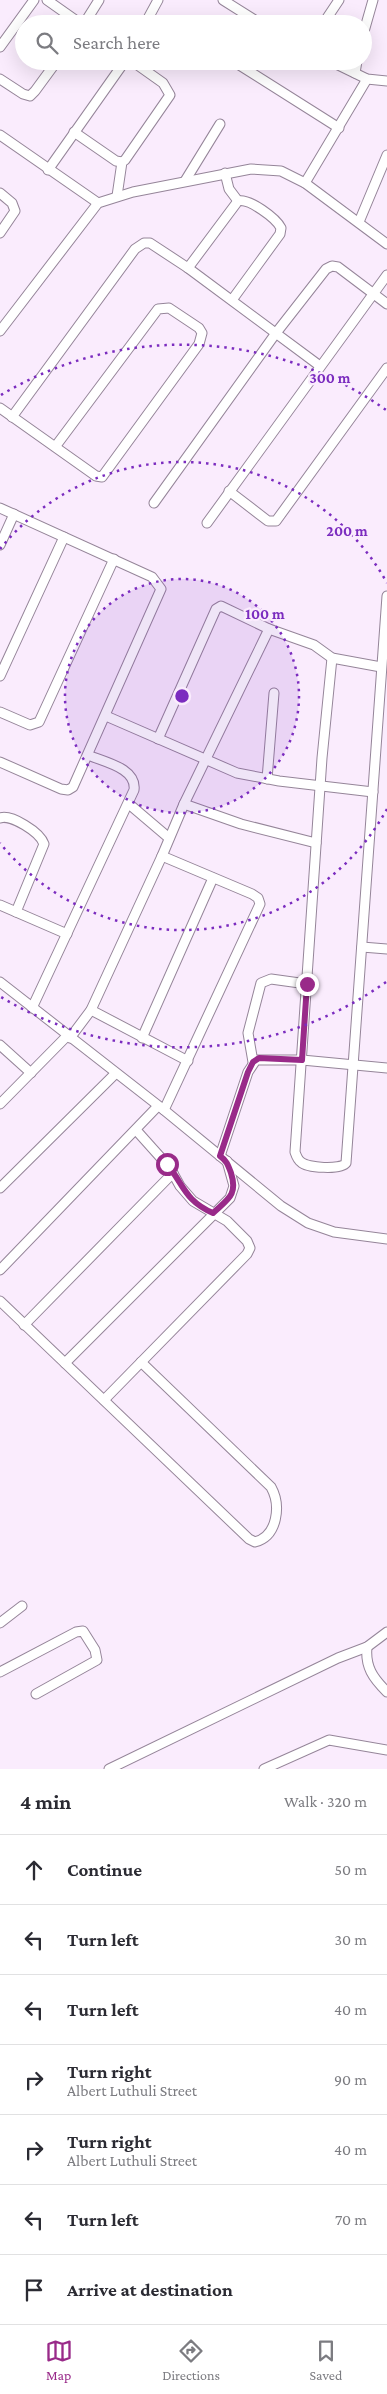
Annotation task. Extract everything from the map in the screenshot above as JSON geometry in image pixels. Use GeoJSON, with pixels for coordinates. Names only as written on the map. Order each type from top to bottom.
{"type":"FeatureCollection","features":[{"type":"Feature","properties":{"kind":"street"},"geometry":{"type":"LineString","coordinates":[[23,15],[34,0]]}},
{"type":"Feature","properties":{"kind":"street"},"geometry":{"type":"LineString","coordinates":[[47,0],[69,15]]}},
{"type":"Feature","properties":{"kind":"street"},"geometry":{"type":"LineString","coordinates":[[88,15],[99,0]]}},
{"type":"Feature","properties":{"kind":"street"},"geometry":{"type":"LineString","coordinates":[[150,15],[158,0]]}},
{"type":"Feature","properties":{"kind":"street"},"geometry":{"type":"LineString","coordinates":[[223,0],[247,15]]}},
{"type":"Feature","properties":{"kind":"street"},"geometry":{"type":"LineString","coordinates":[[330,15],[340,0]]}},
{"type":"Feature","properties":{"kind":"street"},"geometry":{"type":"LineString","coordinates":[[369,15],[373,0]]}},
{"type":"Feature","properties":{"kind":"street"},"geometry":{"type":"LineString","coordinates":[[0,47],[15,26]]}},
{"type":"Feature","properties":{"kind":"street"},"geometry":{"type":"LineString","coordinates":[[0,79],[23,94],[30,96],[51,70]]}},
{"type":"Feature","properties":{"kind":"street"},"geometry":{"type":"LineString","coordinates":[[48,170],[119,70]]}},
{"type":"Feature","properties":{"kind":"street"},"geometry":{"type":"LineString","coordinates":[[116,196],[122,162],[170,95],[163,83],[145,70]]}},
{"type":"Feature","properties":{"kind":"street"},"geometry":{"type":"LineString","coordinates":[[247,70],[339,128]]}},
{"type":"Feature","properties":{"kind":"street"},"geometry":{"type":"LineString","coordinates":[[349,70],[368,79],[387,80]]}},
{"type":"Feature","properties":{"kind":"street"},"geometry":{"type":"LineString","coordinates":[[305,183],[368,79]]}},
{"type":"Feature","properties":{"kind":"street"},"geometry":{"type":"LineString","coordinates":[[185,181],[220,124]]}},
{"type":"Feature","properties":{"kind":"street"},"geometry":{"type":"LineString","coordinates":[[74,132],[116,161],[122,162]]}},
{"type":"Feature","properties":{"kind":"street"},"geometry":{"type":"LineString","coordinates":[[1,137],[98,203]]}},
{"type":"Feature","properties":{"kind":"street"},"geometry":{"type":"LineString","coordinates":[[360,222],[387,155]]}},
{"type":"Feature","properties":{"kind":"street"},"geometry":{"type":"LineString","coordinates":[[0,331],[98,203],[116,196],[225,173],[251,169],[272,169],[290,175],[305,183],[360,222],[387,244]]}},
{"type":"Feature","properties":{"kind":"street"},"geometry":{"type":"LineString","coordinates":[[225,173],[229,189],[238,201]]}},
{"type":"Feature","properties":{"kind":"street"},"geometry":{"type":"LineString","coordinates":[[0,193],[12,203],[15,211],[0,233]]}},
{"type":"Feature","properties":{"kind":"street"},"geometry":{"type":"LineString","coordinates":[[188,268],[238,201]]}},
{"type":"Feature","properties":{"kind":"street"},"geometry":{"type":"LineString","coordinates":[[232,300],[282,231],[278,222],[249,201],[238,201]]}},
{"type":"Feature","properties":{"kind":"street"},"geometry":{"type":"LineString","coordinates":[[12,416],[138,246],[144,243],[150,243],[188,268],[320,366]]}},
{"type":"Feature","properties":{"kind":"street"},"geometry":{"type":"LineString","coordinates":[[154,503],[276,333],[329,267],[338,267],[387,304]]}},
{"type":"Feature","properties":{"kind":"street"},"geometry":{"type":"LineString","coordinates":[[208,522],[387,275]]}},
{"type":"Feature","properties":{"kind":"street"},"geometry":{"type":"LineString","coordinates":[[0,408],[12,416],[55,447],[96,476],[104,476],[199,344],[202,333],[199,328],[169,308],[160,307],[55,447]]}},
{"type":"Feature","properties":{"kind":"street"},"geometry":{"type":"LineString","coordinates":[[229,491],[268,521],[276,521],[387,368]]}},
{"type":"Feature","properties":{"kind":"street"},"geometry":{"type":"LineString","coordinates":[[0,508],[152,577],[161,589],[76,783],[68,790],[61,789],[0,762]]}},
{"type":"Feature","properties":{"kind":"street"},"geometry":{"type":"LineString","coordinates":[[0,544],[14,514]]}},
{"type":"Feature","properties":{"kind":"street"},"geometry":{"type":"LineString","coordinates":[[0,676],[64,537]]}},
{"type":"Feature","properties":{"kind":"street"},"geometry":{"type":"LineString","coordinates":[[0,712],[30,725],[39,722],[114,559]]}},
{"type":"Feature","properties":{"kind":"street"},"geometry":{"type":"LineString","coordinates":[[332,658],[320,786],[294,1152],[301,1163],[339,1168],[346,1163],[387,596]]}},
{"type":"Feature","properties":{"kind":"street"},"geometry":{"type":"LineString","coordinates":[[158,738],[218,607],[226,607],[269,629],[314,645],[332,658],[381,667]]}},
{"type":"Feature","properties":{"kind":"street"},"geometry":{"type":"LineString","coordinates":[[0,1104],[69,1037],[91,1010],[184,804],[269,629]]}},
{"type":"Feature","properties":{"kind":"street"},"geometry":{"type":"LineString","coordinates":[[267,779],[274,693]]}},
{"type":"Feature","properties":{"kind":"street"},"geometry":{"type":"LineString","coordinates":[[106,716],[237,773],[267,779],[372,792]]}},
{"type":"Feature","properties":{"kind":"street"},"geometry":{"type":"LineString","coordinates":[[32,1008],[129,804],[134,786],[130,775],[88,755]]}},
{"type":"Feature","properties":{"kind":"street"},"geometry":{"type":"LineString","coordinates":[[129,804],[169,838]]}},
{"type":"Feature","properties":{"kind":"street"},"geometry":{"type":"LineString","coordinates":[[184,804],[241,824],[316,844]]}},
{"type":"Feature","properties":{"kind":"street"},"geometry":{"type":"LineString","coordinates":[[0,818],[5,816],[37,833],[44,844],[16,912]]}},
{"type":"Feature","properties":{"kind":"street"},"geometry":{"type":"LineString","coordinates":[[0,1270],[136,1130],[161,1108],[188,1061],[260,904],[255,896],[162,856]]}},
{"type":"Feature","properties":{"kind":"street"},"geometry":{"type":"LineString","coordinates":[[142,1038],[213,878]]}},
{"type":"Feature","properties":{"kind":"street"},"geometry":{"type":"LineString","coordinates":[[1,906],[67,934]]}},
{"type":"Feature","properties":{"kind":"street"},"geometry":{"type":"LineString","coordinates":[[362,947],[387,949]]}},
{"type":"Feature","properties":{"kind":"street"},"geometry":{"type":"LineString","coordinates":[[65,1363],[230,1198],[234,1190],[234,1182],[224,1159],[248,1072],[253,1062],[248,1034],[261,983],[271,979],[307,984]]}},
{"type":"Feature","properties":{"kind":"street"},"geometry":{"type":"LineString","coordinates":[[0,982],[115,1074],[161,1108],[281,1206],[308,1223],[334,1232],[387,1239]]}},
{"type":"Feature","properties":{"kind":"street"},"geometry":{"type":"LineString","coordinates":[[91,1010],[188,1061]]}},
{"type":"Feature","properties":{"kind":"street"},"geometry":{"type":"LineString","coordinates":[[0,1045],[31,1073]]}},
{"type":"Feature","properties":{"kind":"street"},"geometry":{"type":"LineString","coordinates":[[253,1062],[263,1058],[387,1068]]}},
{"type":"Feature","properties":{"kind":"street"},"geometry":{"type":"LineString","coordinates":[[0,1188],[115,1074]]}},
{"type":"Feature","properties":{"kind":"street"},"geometry":{"type":"LineString","coordinates":[[104,1400],[249,1251],[249,1245],[244,1237],[227,1221],[193,1201],[180,1186],[174,1173],[136,1130]]}},
{"type":"Feature","properties":{"kind":"street"},"geometry":{"type":"LineString","coordinates":[[24,1325],[174,1173]]}},
{"type":"Feature","properties":{"kind":"street"},"geometry":{"type":"LineString","coordinates":[[0,1301],[248,1539],[257,1542],[270,1531],[275,1521],[277,1503],[271,1487],[142,1362]]}},
{"type":"Feature","properties":{"kind":"street"},"geometry":{"type":"LineString","coordinates":[[0,1624],[22,1606]]}},
{"type":"Feature","properties":{"kind":"street"},"geometry":{"type":"LineString","coordinates":[[0,1672],[76,1632],[83,1631],[95,1650],[97,1660],[36,1694]]}},
{"type":"Feature","properties":{"kind":"street"},"geometry":{"type":"LineString","coordinates":[[109,1769],[338,1658],[367,1646],[387,1632]]}},
{"type":"Feature","properties":{"kind":"street"},"geometry":{"type":"LineString","coordinates":[[367,1646],[366,1656],[369,1671],[387,1692]]}},
{"type":"Feature","properties":{"kind":"street"},"geometry":{"type":"LineString","coordinates":[[264,1769],[329,1740],[387,1750]]}},
{"type":"Feature","properties":{"kind":"route"},"geometry":{"type":"LineString","coordinates":[[167,1164],[180,1186],[202,1209],[213,1213],[230,1198],[234,1190],[234,1182],[227,1161],[220,1156],[250,1065],[259,1058],[302,1060],[307,984]]}}]}
